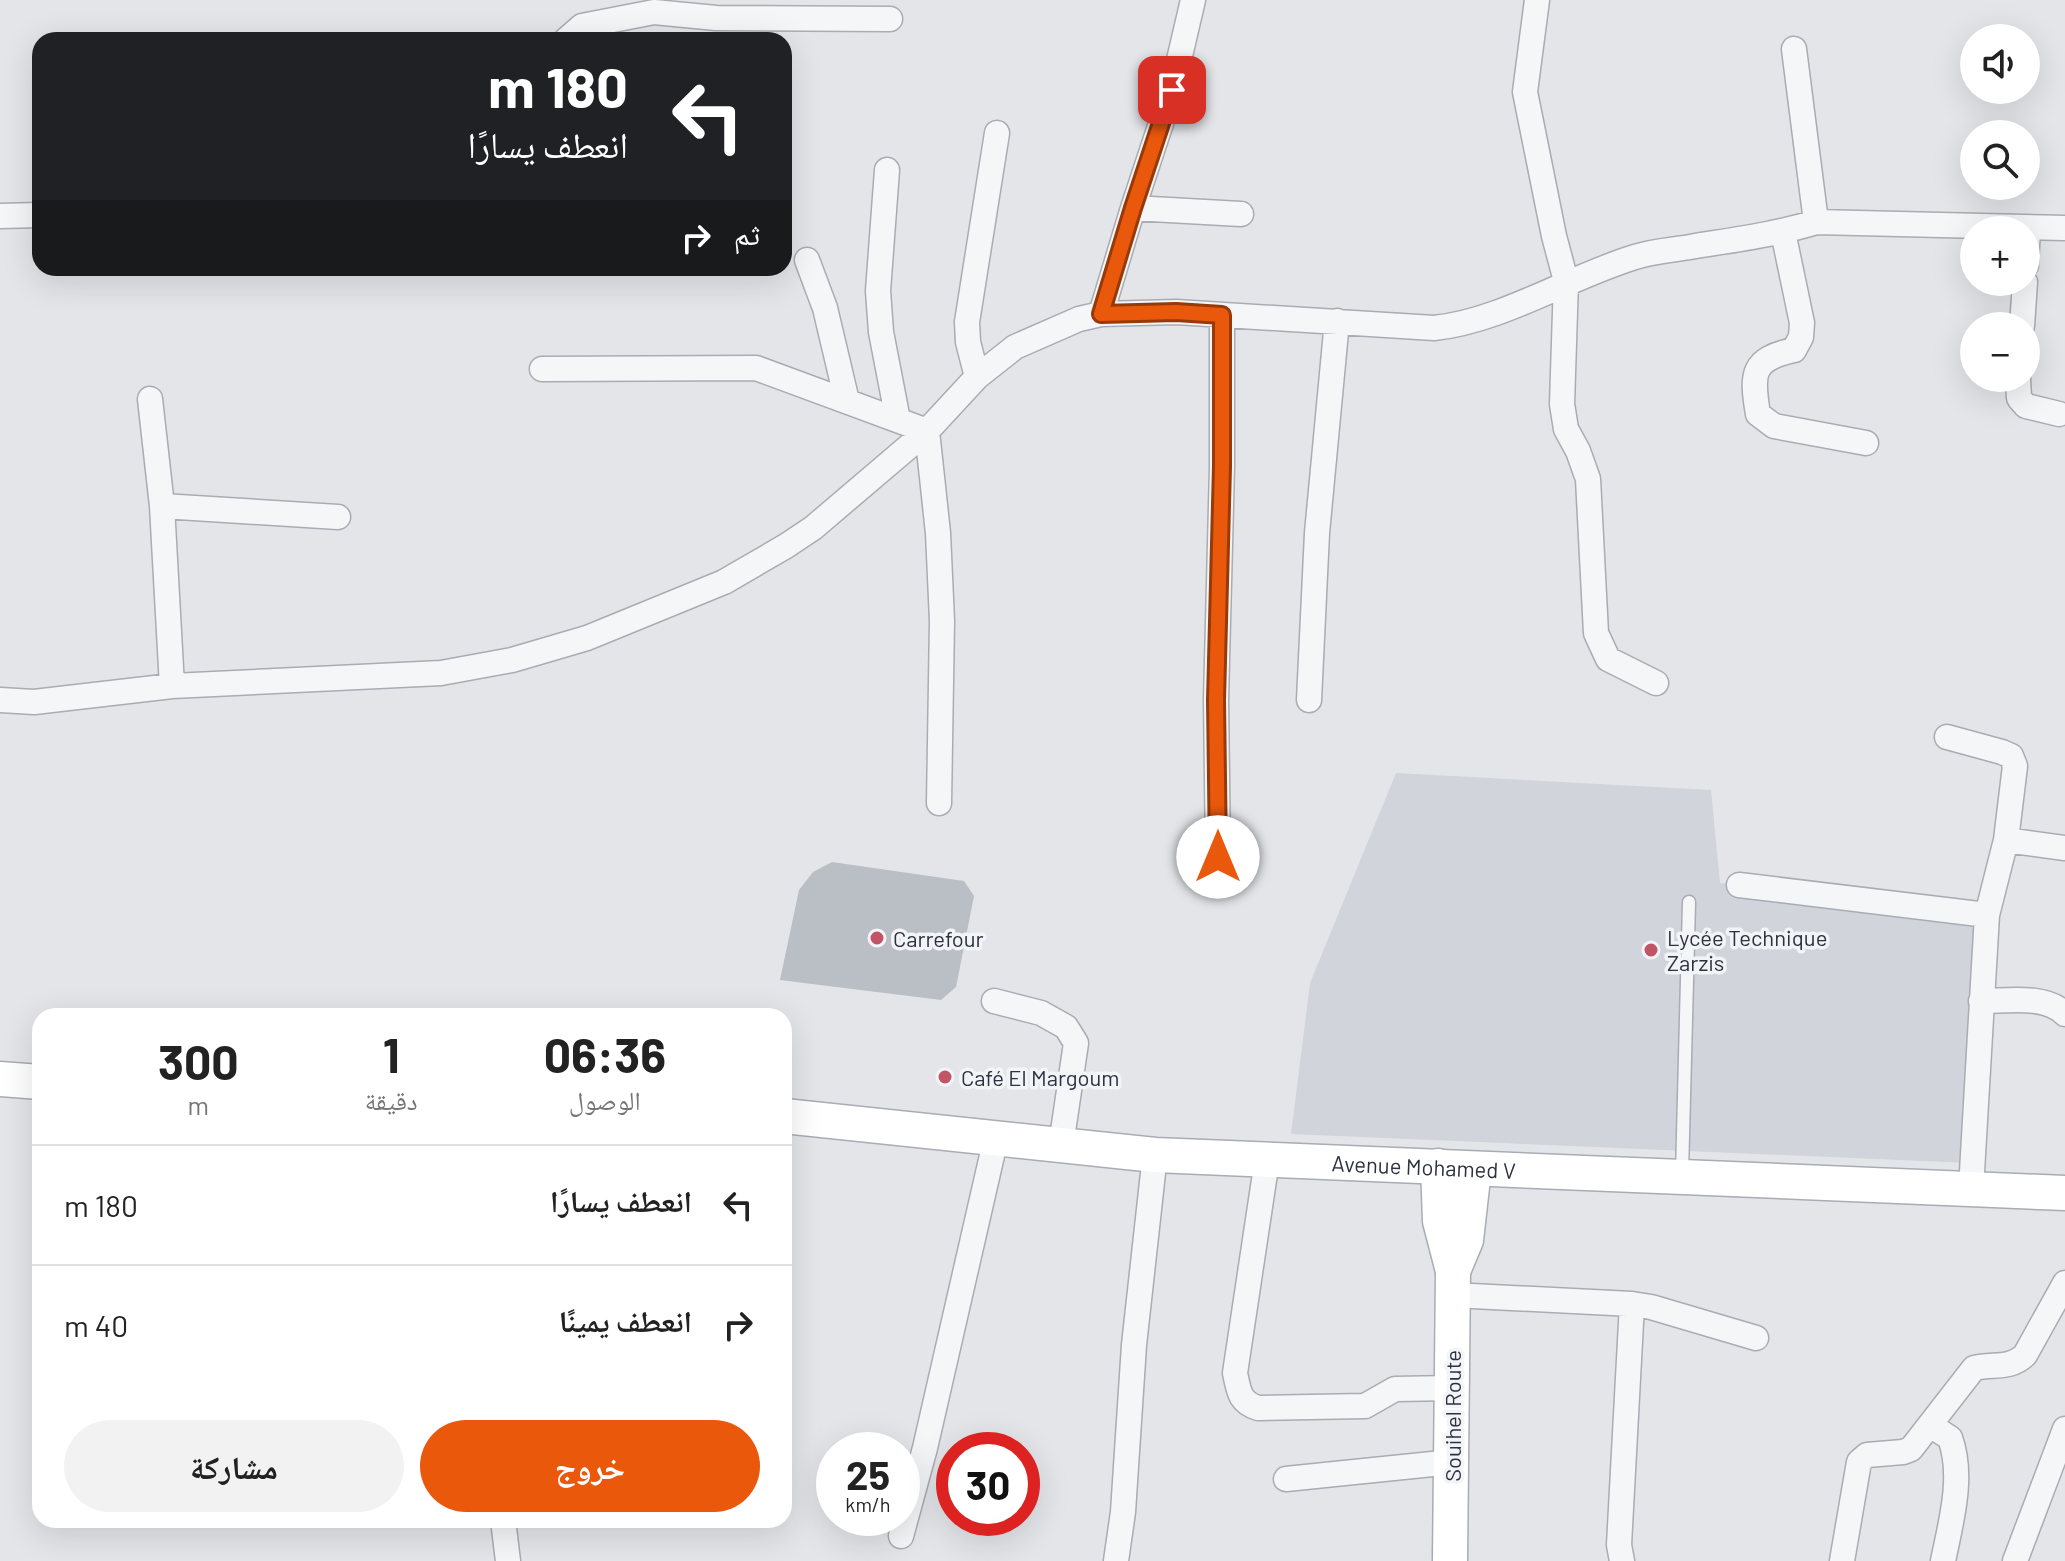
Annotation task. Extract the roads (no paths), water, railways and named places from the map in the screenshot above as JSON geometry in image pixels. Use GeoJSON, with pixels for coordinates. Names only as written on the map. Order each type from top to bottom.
{"type":"FeatureCollection","features":[{"type":"Feature","properties":{"kind":"main road"},"geometry":{"type":"LineString","coordinates":[[0,1079],[32,1081]]}},
{"type":"Feature","properties":{"kind":"main road","name":"Avenue Mohamed V"},"geometry":{"type":"LineString","coordinates":[[792,1117],[1155,1155],[2065,1193]]}},
{"type":"Feature","properties":{"kind":"main road"},"geometry":{"type":"LineString","coordinates":[[1438,1166],[1440,1221],[1453,1283]]}},
{"type":"Feature","properties":{"kind":"main road"},"geometry":{"type":"LineString","coordinates":[[1453,1283],[1466,1240],[1474,1169]]}},
{"type":"Feature","properties":{"kind":"main road","name":"Souihel Route"},"geometry":{"type":"LineString","coordinates":[[1450,1561],[1453,1283]]}},
{"type":"Feature","properties":{"kind":"street"},"geometry":{"type":"LineString","coordinates":[[1101,314],[1172,90],[1193,0]]}},
{"type":"Feature","properties":{"kind":"street"},"geometry":{"type":"LineString","coordinates":[[1537,0],[1525,92],[1566,281],[1562,404],[1566,429],[1588,479],[1596,633],[1608,659],[1656,683]]}},
{"type":"Feature","properties":{"kind":"street"},"geometry":{"type":"LineString","coordinates":[[575,32],[582,26],[654,6],[716,18],[890,19]]}},
{"type":"Feature","properties":{"kind":"street"},"geometry":{"type":"LineString","coordinates":[[1794,49],[1816,222]]}},
{"type":"Feature","properties":{"kind":"street"},"geometry":{"type":"LineString","coordinates":[[977,377],[968,342],[967,322],[997,133]]}},
{"type":"Feature","properties":{"kind":"street"},"geometry":{"type":"LineString","coordinates":[[887,170],[878,291],[881,332],[898,420]]}},
{"type":"Feature","properties":{"kind":"street"},"geometry":{"type":"LineString","coordinates":[[1133,208],[1241,214]]}},
{"type":"Feature","properties":{"kind":"street"},"geometry":{"type":"LineString","coordinates":[[0,216],[32,215]]}},
{"type":"Feature","properties":{"kind":"street"},"geometry":{"type":"LineString","coordinates":[[0,700],[34,702],[172,686],[441,673],[512,660],[587,638],[724,582],[786,546],[813,528],[927,431],[977,377],[1015,347],[1068,323],[1101,314],[1176,312],[1434,328],[1484,318],[1566,281],[1641,255],[1783,232],[1816,222],[1960,227]]}},
{"type":"Feature","properties":{"kind":"street"},"geometry":{"type":"LineString","coordinates":[[2040,229],[2065,228]]}},
{"type":"Feature","properties":{"kind":"street"},"geometry":{"type":"LineString","coordinates":[[1783,232],[1802,323],[1801,337],[1794,350],[1770,355],[1756,373],[1753,386],[1758,414],[1774,426],[1866,443]]}},
{"type":"Feature","properties":{"kind":"street"},"geometry":{"type":"LineString","coordinates":[[807,260],[825,308],[847,401]]}},
{"type":"Feature","properties":{"kind":"street"},"geometry":{"type":"LineString","coordinates":[[1218,857],[1216,700],[1222,315]]}},
{"type":"Feature","properties":{"kind":"street"},"geometry":{"type":"LineString","coordinates":[[1309,700],[1317,533],[1337,321]]}},
{"type":"Feature","properties":{"kind":"street"},"geometry":{"type":"LineString","coordinates":[[542,369],[756,368],[927,431]]}},
{"type":"Feature","properties":{"kind":"street"},"geometry":{"type":"LineString","coordinates":[[2019,392],[2019,398],[2026,406],[2059,414]]}},
{"type":"Feature","properties":{"kind":"street"},"geometry":{"type":"LineString","coordinates":[[150,399],[162,506],[172,686]]}},
{"type":"Feature","properties":{"kind":"street"},"geometry":{"type":"LineString","coordinates":[[927,431],[938,533],[942,621],[939,803]]}},
{"type":"Feature","properties":{"kind":"street"},"geometry":{"type":"LineString","coordinates":[[162,506],[338,517]]}},
{"type":"Feature","properties":{"kind":"street"},"geometry":{"type":"LineString","coordinates":[[1947,737],[2011,756],[2016,775],[2006,840],[1987,915],[1971,1189]]}},
{"type":"Feature","properties":{"kind":"street"},"geometry":{"type":"LineString","coordinates":[[2006,840],[2065,848]]}},
{"type":"Feature","properties":{"kind":"street"},"geometry":{"type":"LineString","coordinates":[[1739,885],[1987,915]]}},
{"type":"Feature","properties":{"kind":"street"},"geometry":{"type":"LineString","coordinates":[[994,1001],[1041,1013],[1066,1027],[1076,1043],[1061,1145]]}},
{"type":"Feature","properties":{"kind":"street"},"geometry":{"type":"LineString","coordinates":[[1981,1001],[2044,1002],[2059,1007],[2065,1014]]}},
{"type":"Feature","properties":{"kind":"street"},"geometry":{"type":"LineString","coordinates":[[920,1466],[996,1138]]}},
{"type":"Feature","properties":{"kind":"street"},"geometry":{"type":"LineString","coordinates":[[1116,1561],[1123,1512],[1134,1345],[1155,1155]]}},
{"type":"Feature","properties":{"kind":"street"},"geometry":{"type":"LineString","coordinates":[[1267,1160],[1235,1373],[1240,1398],[1247,1405],[1258,1408],[1349,1407],[1365,1406],[1400,1388],[1453,1388]]}},
{"type":"Feature","properties":{"kind":"street"},"geometry":{"type":"LineString","coordinates":[[1453,1283],[1651,1307],[1756,1338]]}},
{"type":"Feature","properties":{"kind":"street"},"geometry":{"type":"LineString","coordinates":[[1842,1561],[1859,1462],[1867,1455],[1911,1449],[1974,1368],[2009,1366],[2025,1355],[2065,1283]]}},
{"type":"Feature","properties":{"kind":"street"},"geometry":{"type":"LineString","coordinates":[[1622,1561],[1619,1545],[1632,1304]]}},
{"type":"Feature","properties":{"kind":"street"},"geometry":{"type":"LineString","coordinates":[[1930,1425],[1950,1438],[1955,1464],[1953,1516],[1943,1561]]}},
{"type":"Feature","properties":{"kind":"street"},"geometry":{"type":"LineString","coordinates":[[2015,1561],[2065,1429]]}},
{"type":"Feature","properties":{"kind":"street"},"geometry":{"type":"LineString","coordinates":[[1286,1479],[1452,1462]]}},
{"type":"Feature","properties":{"kind":"street"},"geometry":{"type":"LineString","coordinates":[[504,1528],[508,1561]]}},
{"type":"Feature","properties":{"kind":"lane"},"geometry":{"type":"LineString","coordinates":[[1681,1177],[1689,902]]}},
{"type":"Feature","properties":{"kind":"place","name":"Carrefour"},"geometry":{"type":"Point","coordinates":[877,938]}},
{"type":"Feature","properties":{"kind":"place","name":"Lycée Technique Zarzis"},"geometry":{"type":"Point","coordinates":[1651,950]}},
{"type":"Feature","properties":{"kind":"place","name":"Café El Margoum"},"geometry":{"type":"Point","coordinates":[945,1077]}}]}
